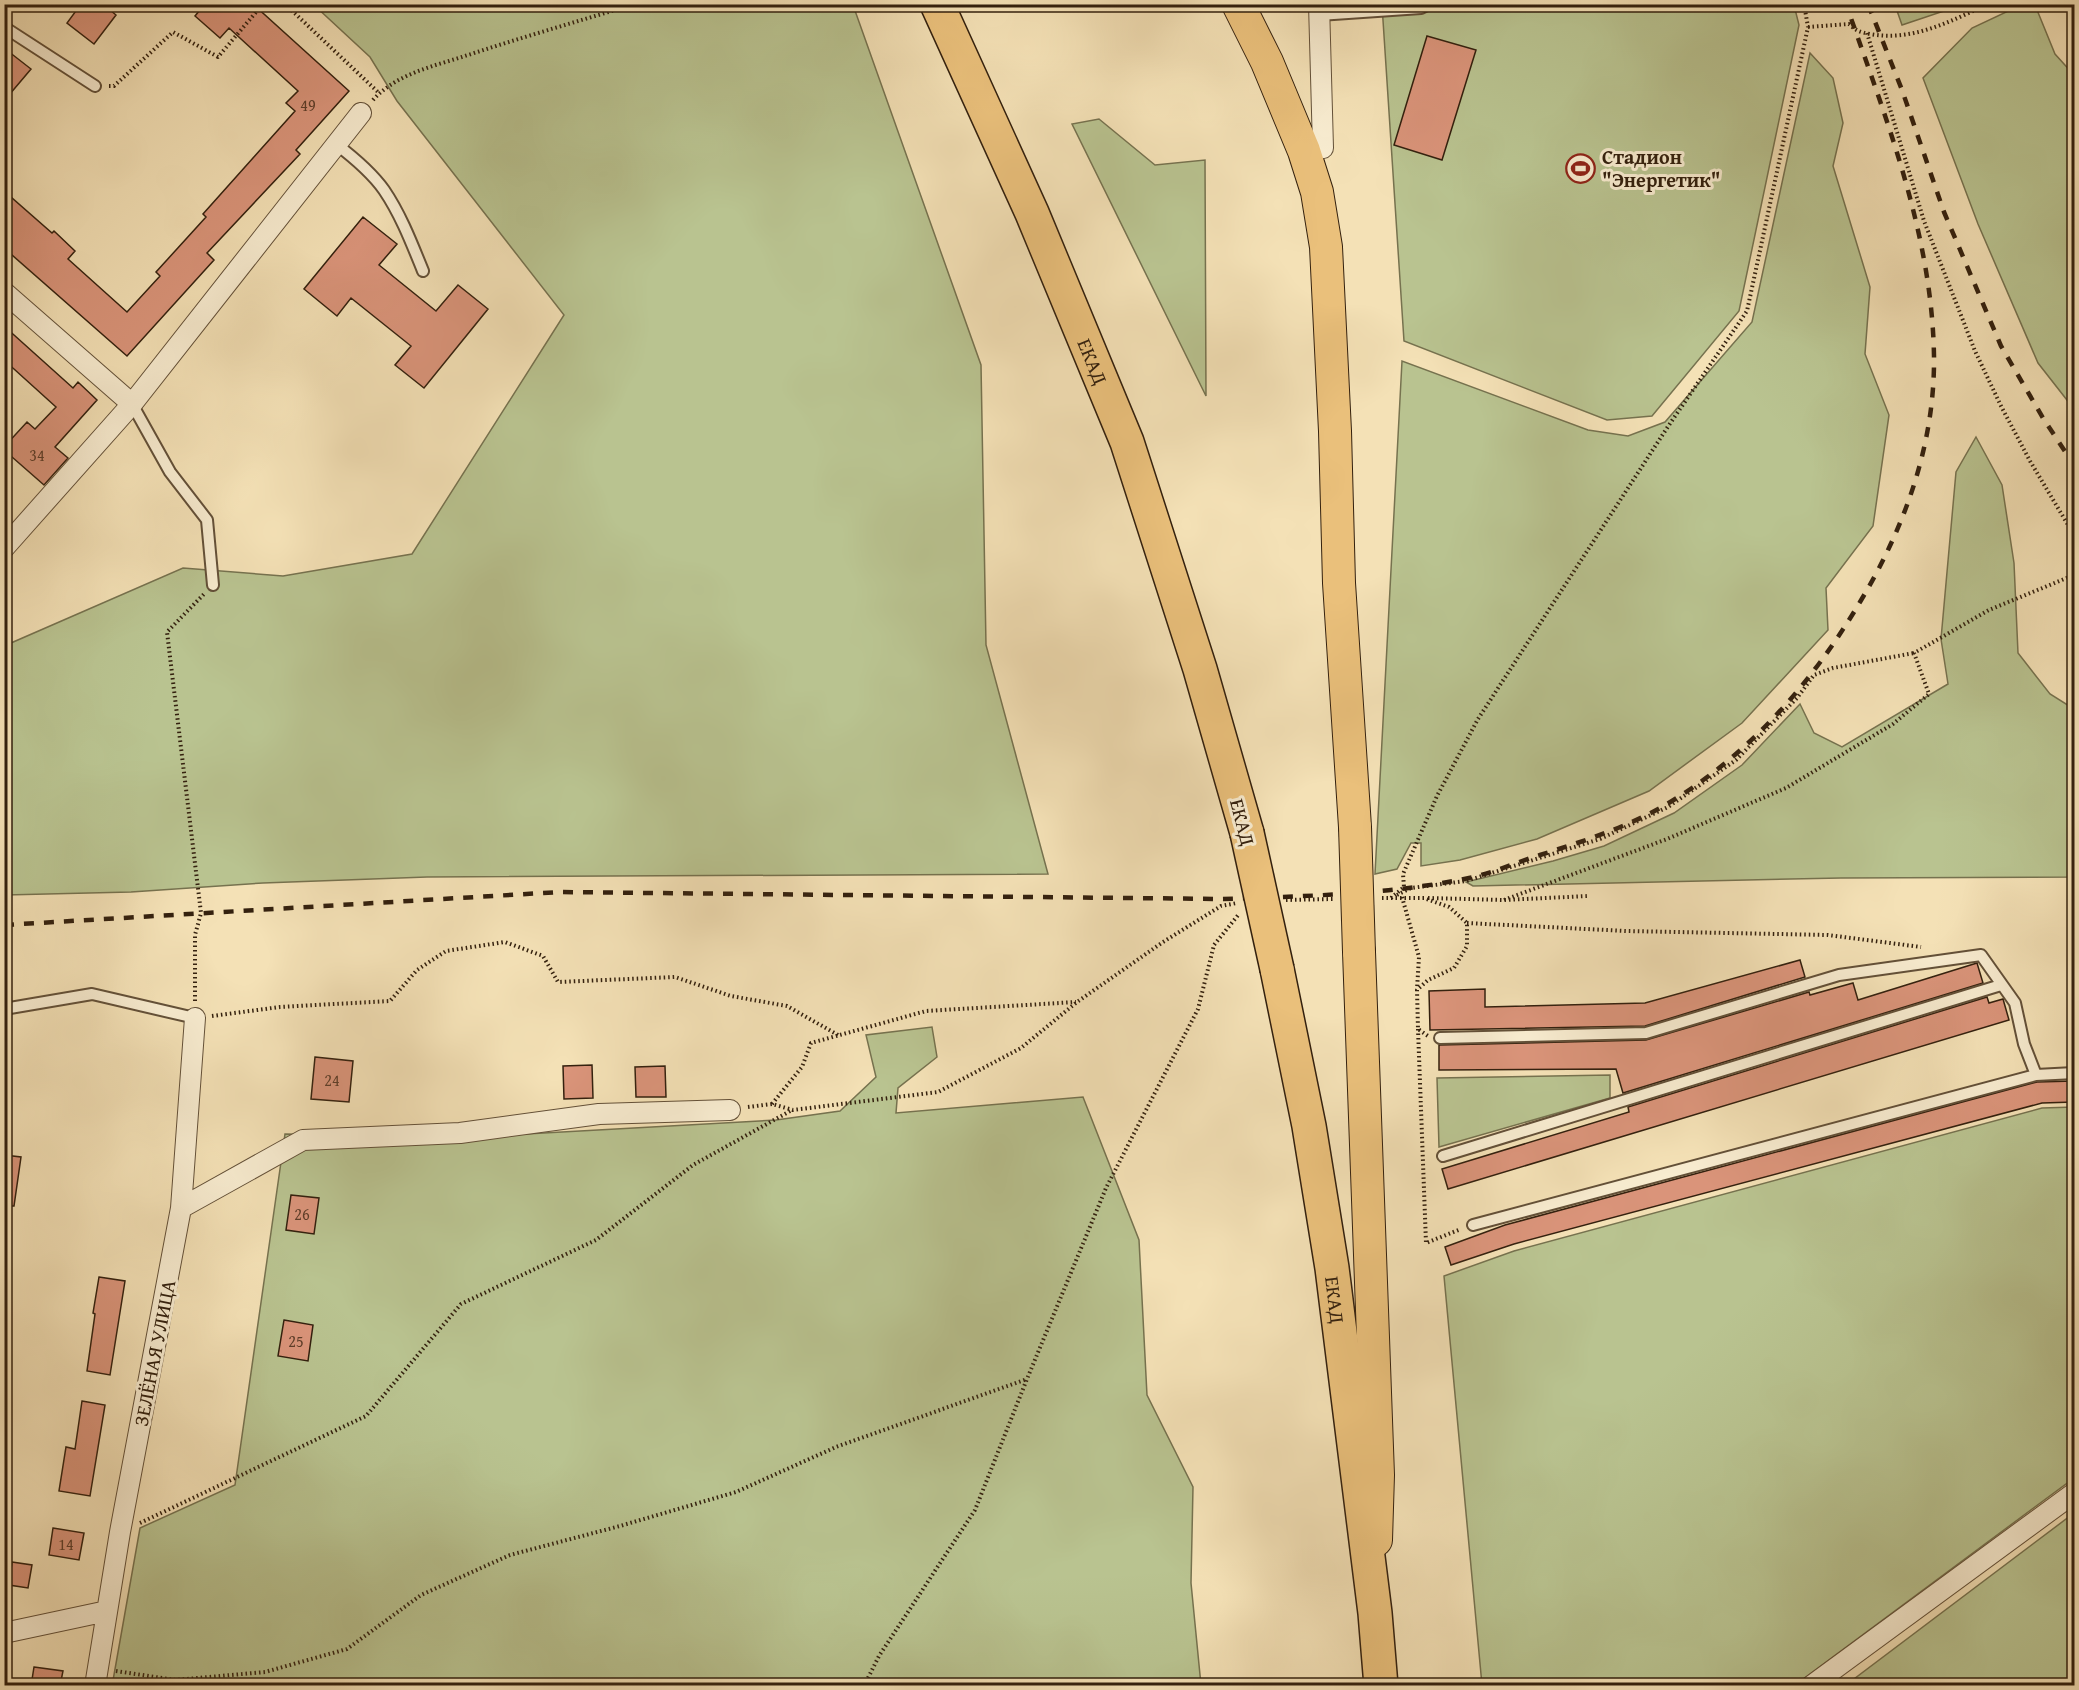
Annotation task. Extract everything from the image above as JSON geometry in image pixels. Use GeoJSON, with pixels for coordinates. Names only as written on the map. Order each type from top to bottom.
{"type":"FeatureCollection","features":[{"type":"Feature","properties":{"kind":"highway","name":"ЕКАД"},"geometry":{"type":"LineString","coordinates":[[937,4],[1032,213],[1127,442],[1200,669],[1246,833],[1309,1126],[1332,1268],[1375,1613],[1381,1686]]}},
{"type":"Feature","properties":{"kind":"main road"},"geometry":{"type":"LineString","coordinates":[[1238,4],[1267,62],[1304,151],[1317,192],[1326,247],[1340,583],[1355,827],[1378,1475],[1375,1613]]}},
{"type":"Feature","properties":{"kind":"street"},"geometry":{"type":"LineString","coordinates":[[1304,151],[1323,148],[1319,10]]}},
{"type":"Feature","properties":{"kind":"street"},"geometry":{"type":"LineString","coordinates":[[4,548],[132,404],[361,113]]}},
{"type":"Feature","properties":{"kind":"street"},"geometry":{"type":"LineString","coordinates":[[4,292],[132,404]]}},
{"type":"Feature","properties":{"kind":"street","name":"ЗЕЛЁНАЯ УЛИЦА"},"geometry":{"type":"LineString","coordinates":[[96,1677],[120,1532],[181,1208],[195,1018]]}},
{"type":"Feature","properties":{"kind":"street"},"geometry":{"type":"LineString","coordinates":[[181,1208],[303,1140],[460,1133],[599,1114],[730,1110]]}},
{"type":"Feature","properties":{"kind":"street"},"geometry":{"type":"LineString","coordinates":[[1811,1686],[2074,1493]]}},
{"type":"Feature","properties":{"kind":"street"},"geometry":{"type":"LineString","coordinates":[[4,1633],[106,1611]]}},
{"type":"Feature","properties":{"kind":"lane"},"geometry":{"type":"LineString","coordinates":[[1319,10],[1421,8],[1429,4]]}},
{"type":"Feature","properties":{"kind":"lane"},"geometry":{"type":"LineString","coordinates":[[4,27],[95,86]]}},
{"type":"Feature","properties":{"kind":"lane"},"geometry":{"type":"LineString","coordinates":[[336,144],[383,189],[404,226],[423,271]]}},
{"type":"Feature","properties":{"kind":"lane"},"geometry":{"type":"LineString","coordinates":[[132,404],[170,472],[207,520],[213,585]]}},
{"type":"Feature","properties":{"kind":"lane"},"geometry":{"type":"LineString","coordinates":[[1440,1038],[1646,1034],[1839,975],[1981,955],[2015,1003],[2024,1044],[2036,1075]]}},
{"type":"Feature","properties":{"kind":"lane"},"geometry":{"type":"LineString","coordinates":[[1443,1156],[2001,985]]}},
{"type":"Feature","properties":{"kind":"lane"},"geometry":{"type":"LineString","coordinates":[[4,1009],[92,994],[195,1018]]}},
{"type":"Feature","properties":{"kind":"lane"},"geometry":{"type":"LineString","coordinates":[[1473,1225],[2036,1075],[2074,1072]]}},
{"type":"Feature","properties":{"kind":"path"},"geometry":{"type":"LineString","coordinates":[[95,86],[114,86],[173,32],[218,57],[263,4]]}},
{"type":"Feature","properties":{"kind":"path"},"geometry":{"type":"LineString","coordinates":[[285,4],[379,93]]}},
{"type":"Feature","properties":{"kind":"path"},"geometry":{"type":"LineString","coordinates":[[361,113],[379,93],[403,77],[522,37],[636,4]]}},
{"type":"Feature","properties":{"kind":"path"},"geometry":{"type":"LineString","coordinates":[[1391,898],[1404,887],[1403,874],[1437,796],[1478,719],[1655,447],[1747,311],[1808,27],[1804,4]]}},
{"type":"Feature","properties":{"kind":"path"},"geometry":{"type":"LineString","coordinates":[[1808,27],[1849,24],[1856,31],[1880,36],[1902,36],[1948,22],[1988,4]]}},
{"type":"Feature","properties":{"kind":"path"},"geometry":{"type":"LineString","coordinates":[[1867,33],[1924,221],[1975,351],[2030,461],[2074,535]]}},
{"type":"Feature","properties":{"kind":"path"},"geometry":{"type":"LineString","coordinates":[[1391,898],[1411,888],[1466,881],[1600,839],[1668,807],[1736,760],[1797,698],[1814,675],[1833,668],[1914,653],[1989,610],[2074,575]]}},
{"type":"Feature","properties":{"kind":"path"},"geometry":{"type":"LineString","coordinates":[[213,585],[167,632],[201,913],[195,936],[195,1018],[280,1007],[390,1001],[417,970],[446,951],[505,942],[543,956],[558,982],[675,977],[731,996],[787,1006],[838,1035]]}},
{"type":"Feature","properties":{"kind":"path"},"geometry":{"type":"LineString","coordinates":[[1504,900],[1667,839],[1786,788],[1893,724],[1929,694],[1914,653]]}},
{"type":"Feature","properties":{"kind":"path"},"geometry":{"type":"LineString","coordinates":[[1379,898],[1504,900],[1588,896]]}},
{"type":"Feature","properties":{"kind":"path"},"geometry":{"type":"LineString","coordinates":[[1402,897],[1419,957],[1418,1029],[1426,1036],[1440,1038]]}},
{"type":"Feature","properties":{"kind":"path"},"geometry":{"type":"LineString","coordinates":[[1424,898],[1449,907],[1467,922],[1626,931],[1828,935],[1922,948]]}},
{"type":"Feature","properties":{"kind":"path"},"geometry":{"type":"LineString","coordinates":[[1275,900],[1344,899]]}},
{"type":"Feature","properties":{"kind":"path"},"geometry":{"type":"LineString","coordinates":[[120,1532],[366,1416],[461,1304],[596,1240],[693,1165],[793,1110],[938,1092],[1020,1048],[1077,1002],[1162,942],[1221,906],[1241,902]]}},
{"type":"Feature","properties":{"kind":"path"},"geometry":{"type":"LineString","coordinates":[[864,1686],[879,1656],[975,1510],[1106,1188],[1198,1009],[1214,945],[1245,908]]}},
{"type":"Feature","properties":{"kind":"path"},"geometry":{"type":"LineString","coordinates":[[1418,990],[1428,980],[1454,968],[1467,946],[1467,922]]}},
{"type":"Feature","properties":{"kind":"path"},"geometry":{"type":"LineString","coordinates":[[772,1104],[802,1067],[811,1043],[926,1011],[1077,1002]]}},
{"type":"Feature","properties":{"kind":"path"},"geometry":{"type":"LineString","coordinates":[[730,1110],[772,1104],[793,1110]]}},
{"type":"Feature","properties":{"kind":"path"},"geometry":{"type":"LineString","coordinates":[[96,1677],[175,1680],[264,1672],[347,1649],[421,1595],[510,1555],[736,1492],[836,1447],[1027,1379]]}},
{"type":"Feature","properties":{"kind":"green space"},"geometry":{"type":"Polygon","coordinates":[[[314,5],[853,5],[981,365],[986,645],[1048,874],[427,877],[263,883],[131,892],[5,895],[4,649],[11,643],[183,568],[283,576],[412,554],[564,315],[397,101],[370,57],[314,5]]]}},
{"type":"Feature","properties":{"kind":"green space","name":"Стадион \"Энергетик\""},"geometry":{"type":"Polygon","coordinates":[[[1382,5],[1794,5],[1799,25],[1739,311],[1652,416],[1607,420],[1404,341],[1382,5]]]}},
{"type":"Feature","properties":{"kind":"green space"},"geometry":{"type":"Polygon","coordinates":[[[1895,5],[1944,5],[1944,11],[1902,25],[1895,5]]]}},
{"type":"Feature","properties":{"kind":"green space"},"geometry":{"type":"Polygon","coordinates":[[[2021,5],[2035,5],[2055,54],[2074,75],[2074,409],[2038,363],[1978,224],[1923,78],[1972,28],[2021,5]]]}},
{"type":"Feature","properties":{"kind":"green space"},"geometry":{"type":"Polygon","coordinates":[[[1810,53],[1833,78],[1843,123],[1833,166],[1870,287],[1865,354],[1889,415],[1873,526],[1826,588],[1828,630],[1742,723],[1649,791],[1537,839],[1460,860],[1421,866],[1421,843],[1411,843],[1397,869],[1375,874],[1402,361],[1588,430],[1628,436],[1665,422],[1752,322],[1810,53]]]}},
{"type":"Feature","properties":{"kind":"green space"},"geometry":{"type":"Polygon","coordinates":[[[1099,119],[1155,165],[1205,160],[1206,396],[1072,124],[1099,119]]]}},
{"type":"Feature","properties":{"kind":"green space"},"geometry":{"type":"Polygon","coordinates":[[[1976,437],[2002,485],[2014,563],[2018,653],[2050,694],[2074,709],[2074,877],[1841,878],[1473,886],[1466,882],[1604,846],[1674,813],[1742,765],[1800,704],[1814,733],[1842,747],[1948,684],[1941,639],[1956,472],[1976,437]]]}},
{"type":"Feature","properties":{"kind":"green space"},"geometry":{"type":"Polygon","coordinates":[[[932,1027],[937,1057],[898,1088],[896,1113],[1083,1097],[1139,1240],[1147,1395],[1193,1487],[1191,1583],[1201,1685],[112,1686],[140,1528],[235,1485],[285,1134],[471,1137],[776,1120],[840,1111],[876,1077],[866,1035],[932,1027]]]}},
{"type":"Feature","properties":{"kind":"green space"},"geometry":{"type":"Polygon","coordinates":[[[1610,1075],[1610,1098],[1439,1147],[1437,1078],[1610,1075]]]}},
{"type":"Feature","properties":{"kind":"green space"},"geometry":{"type":"Polygon","coordinates":[[[2074,1107],[2074,1478],[1795,1685],[1482,1685],[1444,1276],[1514,1251],[2042,1108],[2074,1107]]]}},
{"type":"Feature","properties":{"kind":"green space"},"geometry":{"type":"Polygon","coordinates":[[[2074,1513],[2074,1685],[1846,1685],[2074,1513]]]}},
{"type":"Feature","properties":{"kind":"building"},"geometry":{"type":"Polygon","coordinates":[[[81,4],[103,4],[116,15],[94,44],[67,23],[81,4]]]}},
{"type":"Feature","properties":{"kind":"building"},"geometry":{"type":"Polygon","coordinates":[[[205,4],[253,4],[349,91],[296,150],[300,154],[207,253],[214,260],[127,356],[4,248],[4,191],[75,251],[68,259],[127,312],[160,276],[156,272],[206,217],[203,214],[295,111],[286,103],[298,91],[229,28],[220,38],[195,16],[205,4]]]}},
{"type":"Feature","properties":{"kind":"building"},"geometry":{"type":"Polygon","coordinates":[[[1427,36],[1476,50],[1442,160],[1394,145],[1427,36]]]}},
{"type":"Feature","properties":{"kind":"building"},"geometry":{"type":"Polygon","coordinates":[[[4,48],[31,69],[4,101],[4,48]]]}},
{"type":"Feature","properties":{"kind":"building"},"geometry":{"type":"Polygon","coordinates":[[[363,217],[397,244],[379,265],[436,311],[458,285],[488,309],[424,388],[395,365],[411,346],[351,298],[337,316],[304,289],[363,217]]]}},
{"type":"Feature","properties":{"kind":"building"},"geometry":{"type":"Polygon","coordinates":[[[4,326],[73,388],[78,382],[97,400],[55,447],[68,458],[44,485],[4,450],[4,447],[27,422],[35,429],[56,407],[4,360],[4,326]]]}},
{"type":"Feature","properties":{"kind":"building"},"geometry":{"type":"Polygon","coordinates":[[[1800,960],[1805,977],[1645,1026],[1430,1030],[1429,991],[1485,989],[1485,1007],[1645,1003],[1800,960]]]}},
{"type":"Feature","properties":{"kind":"building"},"geometry":{"type":"Polygon","coordinates":[[[1977,963],[1983,983],[1623,1093],[1616,1069],[1439,1070],[1439,1045],[1646,1040],[1809,992],[1810,995],[1853,983],[1858,1000],[1977,963]]]}},
{"type":"Feature","properties":{"kind":"building"},"geometry":{"type":"Polygon","coordinates":[[[1987,997],[1989,1003],[2003,999],[2009,1020],[1448,1189],[1442,1169],[1629,1112],[1628,1107],[1987,997]]]}},
{"type":"Feature","properties":{"kind":"building"},"geometry":{"type":"Polygon","coordinates":[[[315,1057],[353,1061],[349,1102],[311,1099],[315,1057]]]}},
{"type":"Feature","properties":{"kind":"building"},"geometry":{"type":"Polygon","coordinates":[[[592,1065],[593,1098],[564,1099],[563,1066],[592,1065]]]}},
{"type":"Feature","properties":{"kind":"building"},"geometry":{"type":"Polygon","coordinates":[[[665,1066],[666,1097],[636,1097],[635,1067],[665,1066]]]}},
{"type":"Feature","properties":{"kind":"building"},"geometry":{"type":"Polygon","coordinates":[[[2074,1081],[2074,1102],[2042,1103],[1514,1244],[1451,1265],[1445,1247],[1505,1225],[2037,1082],[2074,1081]]]}},
{"type":"Feature","properties":{"kind":"building"},"geometry":{"type":"Polygon","coordinates":[[[4,1155],[21,1157],[14,1206],[4,1206],[4,1155]]]}},
{"type":"Feature","properties":{"kind":"building"},"geometry":{"type":"Polygon","coordinates":[[[291,1195],[319,1198],[314,1234],[286,1230],[291,1195]]]}},
{"type":"Feature","properties":{"kind":"building"},"geometry":{"type":"Polygon","coordinates":[[[99,1277],[125,1281],[110,1375],[87,1371],[99,1277]]]}},
{"type":"Feature","properties":{"kind":"building"},"geometry":{"type":"Polygon","coordinates":[[[284,1320],[313,1325],[308,1361],[278,1356],[284,1320]]]}},
{"type":"Feature","properties":{"kind":"building"},"geometry":{"type":"Polygon","coordinates":[[[82,1401],[105,1405],[90,1496],[59,1491],[66,1447],[75,1449],[82,1401]]]}},
{"type":"Feature","properties":{"kind":"building"},"geometry":{"type":"Polygon","coordinates":[[[53,1528],[84,1533],[79,1560],[49,1555],[53,1528]]]}},
{"type":"Feature","properties":{"kind":"building"},"geometry":{"type":"Polygon","coordinates":[[[12,1562],[32,1565],[28,1588],[9,1585],[12,1562]]]}},
{"type":"Feature","properties":{"kind":"building"},"geometry":{"type":"Polygon","coordinates":[[[34,1667],[63,1671],[60,1686],[31,1686],[34,1667]]]}},
{"type":"Feature","properties":{"kind":"railway"},"geometry":{"type":"LineString","coordinates":[[4,925],[560,892],[1223,899],[1346,894],[1438,884],[1478,876],[1589,839],[1652,812],[1697,785],[1751,740],[1776,715],[1821,661],[1860,602],[1891,544],[1923,453],[1933,389],[1934,356],[1925,265],[1916,221],[1891,133],[1846,4]]}},
{"type":"Feature","properties":{"kind":"railway"},"geometry":{"type":"LineString","coordinates":[[1868,4],[1902,90],[1944,212],[2001,346],[2043,418],[2074,465]]}},
{"type":"Feature","properties":{"kind":"place","name":"Стадион \"Энергетик\""},"geometry":{"type":"Point","coordinates":[1581,168]}}]}
